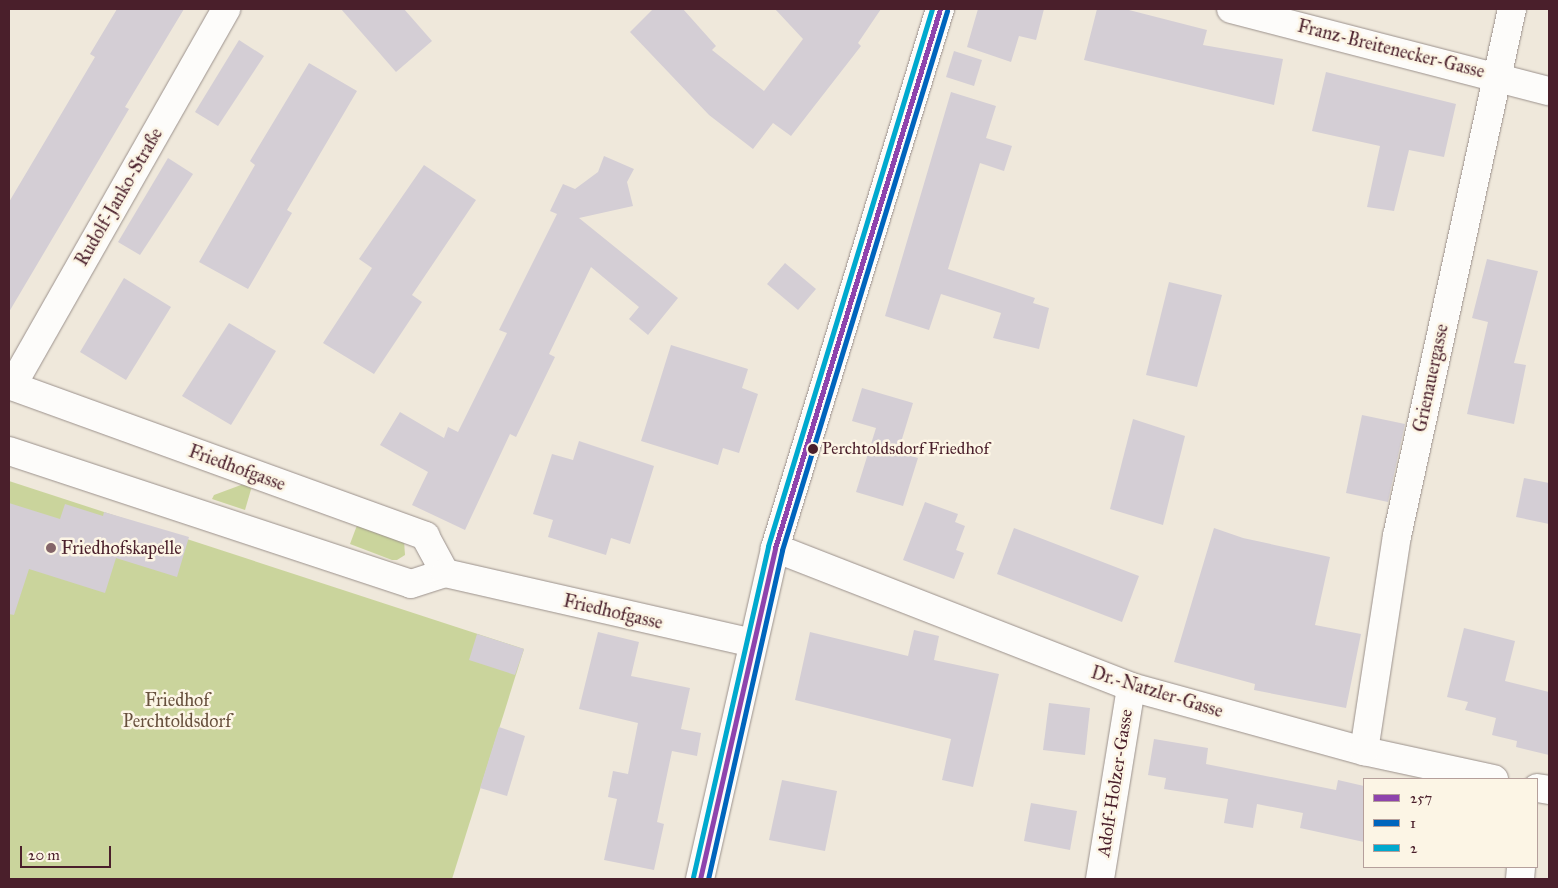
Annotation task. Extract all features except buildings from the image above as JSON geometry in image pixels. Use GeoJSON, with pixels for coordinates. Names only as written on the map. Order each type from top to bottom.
{"type":"FeatureCollection","features":[{"type":"Feature","properties":{"kind":"street","name":"Rudolf-Janko-Straße"},"geometry":{"type":"LineString","coordinates":[[10,385],[226,9]]}},
{"type":"Feature","properties":{"kind":"street"},"geometry":{"type":"LineString","coordinates":[[700,879],[775,548],[940,9]]}},
{"type":"Feature","properties":{"kind":"street","name":"Franz-Breitenecker-Gasse"},"geometry":{"type":"LineString","coordinates":[[1231,9],[1549,92]]}},
{"type":"Feature","properties":{"kind":"street","name":"Grienauergasse"},"geometry":{"type":"LineString","coordinates":[[1364,751],[1397,536],[1512,9]]}},
{"type":"Feature","properties":{"kind":"street","name":"Friedhofgasse"},"geometry":{"type":"LineString","coordinates":[[10,385],[425,536],[445,574]]}},
{"type":"Feature","properties":{"kind":"street","name":"Friedhofgasse"},"geometry":{"type":"LineString","coordinates":[[9,451],[411,584],[445,574],[752,643]]}},
{"type":"Feature","properties":{"kind":"street","name":"Dr.-Natzler-Gasse"},"geometry":{"type":"LineString","coordinates":[[775,548],[1130,688],[1364,751],[1489,778]]}},
{"type":"Feature","properties":{"kind":"street","name":"Adolf-Holzer-Gasse"},"geometry":{"type":"LineString","coordinates":[[1100,879],[1130,688]]}},
{"type":"Feature","properties":{"kind":"green space","name":"Friedhof Perchtoldsdorf"},"geometry":{"type":"Polygon","coordinates":[[[9,481],[524,649],[452,879],[9,879],[9,481]]]}},
{"type":"Feature","properties":{"kind":"green space"},"geometry":{"type":"Polygon","coordinates":[[[249,482],[252,486],[245,510],[212,499],[214,495],[249,482]]]}},
{"type":"Feature","properties":{"kind":"green space"},"geometry":{"type":"Polygon","coordinates":[[[359,520],[404,541],[405,555],[397,560],[392,560],[350,544],[359,520]]]}},
{"type":"Feature","properties":{"kind":"transit line","name":"2"},"geometry":{"type":"LineString","coordinates":[[693,877],[768,546],[932,9]]}},
{"type":"Feature","properties":{"kind":"transit line","name":"257"},"geometry":{"type":"LineString","coordinates":[[700,879],[775,548],[940,9]]}},
{"type":"Feature","properties":{"kind":"transit line","name":"1"},"geometry":{"type":"LineString","coordinates":[[708,879],[782,550],[947,11]]}},
{"type":"Feature","properties":{"kind":"place","name":"Perchtoldsdorf Friedhof"},"geometry":{"type":"Point","coordinates":[813,449]}},
{"type":"Feature","properties":{"kind":"place","name":"Friedhofskapelle"},"geometry":{"type":"Point","coordinates":[51,548]}}]}
